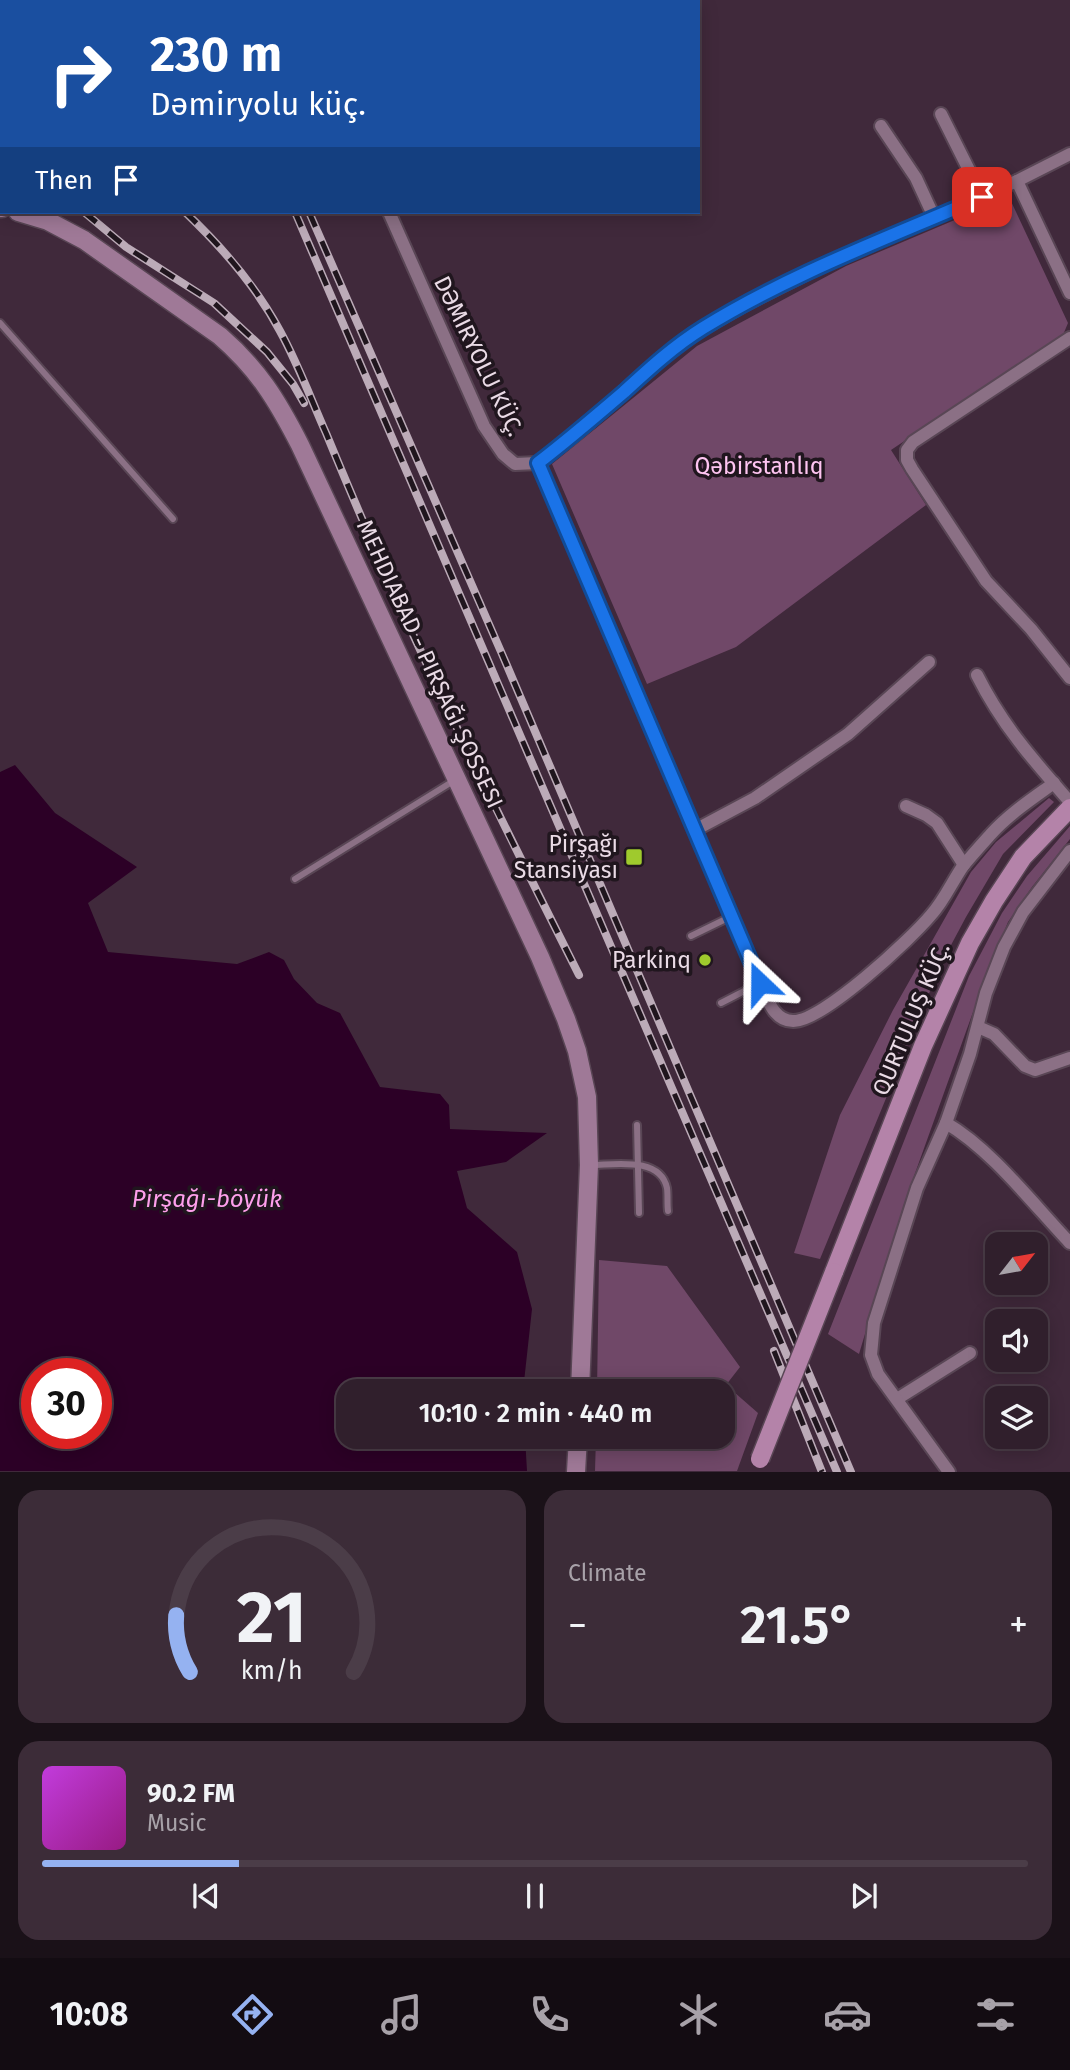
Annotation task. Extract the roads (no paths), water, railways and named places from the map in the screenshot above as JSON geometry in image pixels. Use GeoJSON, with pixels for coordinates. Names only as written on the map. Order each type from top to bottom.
{"type":"FeatureCollection","features":[{"type":"Feature","properties":{"kind":"main road"},"geometry":{"type":"LineString","coordinates":[[28,214],[48,221],[84,240],[220,335],[240,353],[273,394],[300,444],[540,957],[566,1019],[580,1062],[587,1097],[589,1165],[580,1379]]}},
{"type":"Feature","properties":{"kind":"main road","name":"QURTULUŞ KÜÇ."},"geometry":{"type":"LineString","coordinates":[[757,1465],[923,1046],[970,943],[1023,857],[1070,808]]}},
{"type":"Feature","properties":{"kind":"main road"},"geometry":{"type":"LineString","coordinates":[[576,1472],[577,1449]]}},
{"type":"Feature","properties":{"kind":"street"},"geometry":{"type":"LineString","coordinates":[[942,114],[982,197]]}},
{"type":"Feature","properties":{"kind":"street"},"geometry":{"type":"LineString","coordinates":[[881,126],[916,178],[934,217]]}},
{"type":"Feature","properties":{"kind":"street","name":"DƏMIRYOLU KÜÇ."},"geometry":{"type":"LineString","coordinates":[[390,214],[484,426],[503,454],[514,464],[538,463],[673,349],[702,329],[815,269],[982,197],[1070,154]]}},
{"type":"Feature","properties":{"kind":"street"},"geometry":{"type":"LineString","coordinates":[[1017,181],[1070,293]]}},
{"type":"Feature","properties":{"kind":"street"},"geometry":{"type":"LineString","coordinates":[[1070,338],[906,450],[912,470],[973,563],[1070,678]]}},
{"type":"Feature","properties":{"kind":"street"},"geometry":{"type":"LineString","coordinates":[[538,463],[760,983],[774,1013],[783,1019],[803,1019],[831,1005],[921,926],[933,913],[964,865],[993,831],[1054,783]]}},
{"type":"Feature","properties":{"kind":"street"},"geometry":{"type":"LineString","coordinates":[[695,830],[755,797],[848,734],[929,662]]}},
{"type":"Feature","properties":{"kind":"street"},"geometry":{"type":"LineString","coordinates":[[977,675],[992,705],[1009,730],[1070,802]]}},
{"type":"Feature","properties":{"kind":"street"},"geometry":{"type":"LineString","coordinates":[[906,806],[937,823],[964,865]]}},
{"type":"Feature","properties":{"kind":"street"},"geometry":{"type":"LineString","coordinates":[[949,1472],[877,1374],[871,1355],[874,1323],[917,1188],[946,1123],[978,1027],[986,993],[1004,947],[1023,912],[1068,860]]}},
{"type":"Feature","properties":{"kind":"street"},"geometry":{"type":"LineString","coordinates":[[978,1027],[994,1034],[1025,1066],[1035,1070],[1070,1058]]}},
{"type":"Feature","properties":{"kind":"street"},"geometry":{"type":"LineString","coordinates":[[946,1123],[964,1133],[982,1149],[1070,1243]]}},
{"type":"Feature","properties":{"kind":"street"},"geometry":{"type":"LineString","coordinates":[[897,1399],[970,1353]]}},
{"type":"Feature","properties":{"kind":"lane"},"geometry":{"type":"LineString","coordinates":[[0,323],[173,519]]}},
{"type":"Feature","properties":{"kind":"lane"},"geometry":{"type":"LineString","coordinates":[[295,879],[457,779]]}},
{"type":"Feature","properties":{"kind":"lane"},"geometry":{"type":"LineString","coordinates":[[691,936],[732,916]]}},
{"type":"Feature","properties":{"kind":"lane"},"geometry":{"type":"LineString","coordinates":[[721,1003],[760,983]]}},
{"type":"Feature","properties":{"kind":"lane"},"geometry":{"type":"LineString","coordinates":[[637,1125],[639,1213]]}},
{"type":"Feature","properties":{"kind":"lane"},"geometry":{"type":"LineString","coordinates":[[589,1165],[650,1167],[667,1187],[668,1211]]}},
{"type":"Feature","properties":{"kind":"water","name":"Pirşağı-böyük"},"geometry":{"type":"Polygon","coordinates":[[[15,765],[55,813],[137,867],[88,903],[108,952],[237,964],[269,952],[284,960],[294,979],[317,1003],[340,1013],[380,1087],[440,1094],[449,1105],[450,1129],[547,1133],[506,1162],[457,1171],[467,1208],[517,1252],[532,1309],[524,1379],[336,1379],[336,1449],[526,1449],[527,1471],[0,1471],[0,772],[15,765]]]}},
{"type":"Feature","properties":{"kind":"railway"},"geometry":{"type":"LineString","coordinates":[[86,214],[126,247],[214,303],[267,352],[293,384],[304,403]]}},
{"type":"Feature","properties":{"kind":"railway"},"geometry":{"type":"LineString","coordinates":[[187,214],[225,253],[249,283],[287,343],[422,654],[579,975]]}},
{"type":"Feature","properties":{"kind":"railway"},"geometry":{"type":"LineString","coordinates":[[296,214],[837,1472]]}},
{"type":"Feature","properties":{"kind":"railway"},"geometry":{"type":"LineString","coordinates":[[310,214],[502,654],[851,1472]]}},
{"type":"Feature","properties":{"kind":"railway"},"geometry":{"type":"LineString","coordinates":[[774,1351],[822,1472]]}},
{"type":"Feature","properties":{"kind":"place","name":"Pirşağı Stansiyası"},"geometry":{"type":"Point","coordinates":[634,857]}},
{"type":"Feature","properties":{"kind":"place","name":"Parkinq"},"geometry":{"type":"Point","coordinates":[705,960]}},
{"type":"Feature","properties":{"kind":"park label","name":"Qəbirstanlıq"},"geometry":{"type":"Point","coordinates":[759,466]}}]}
